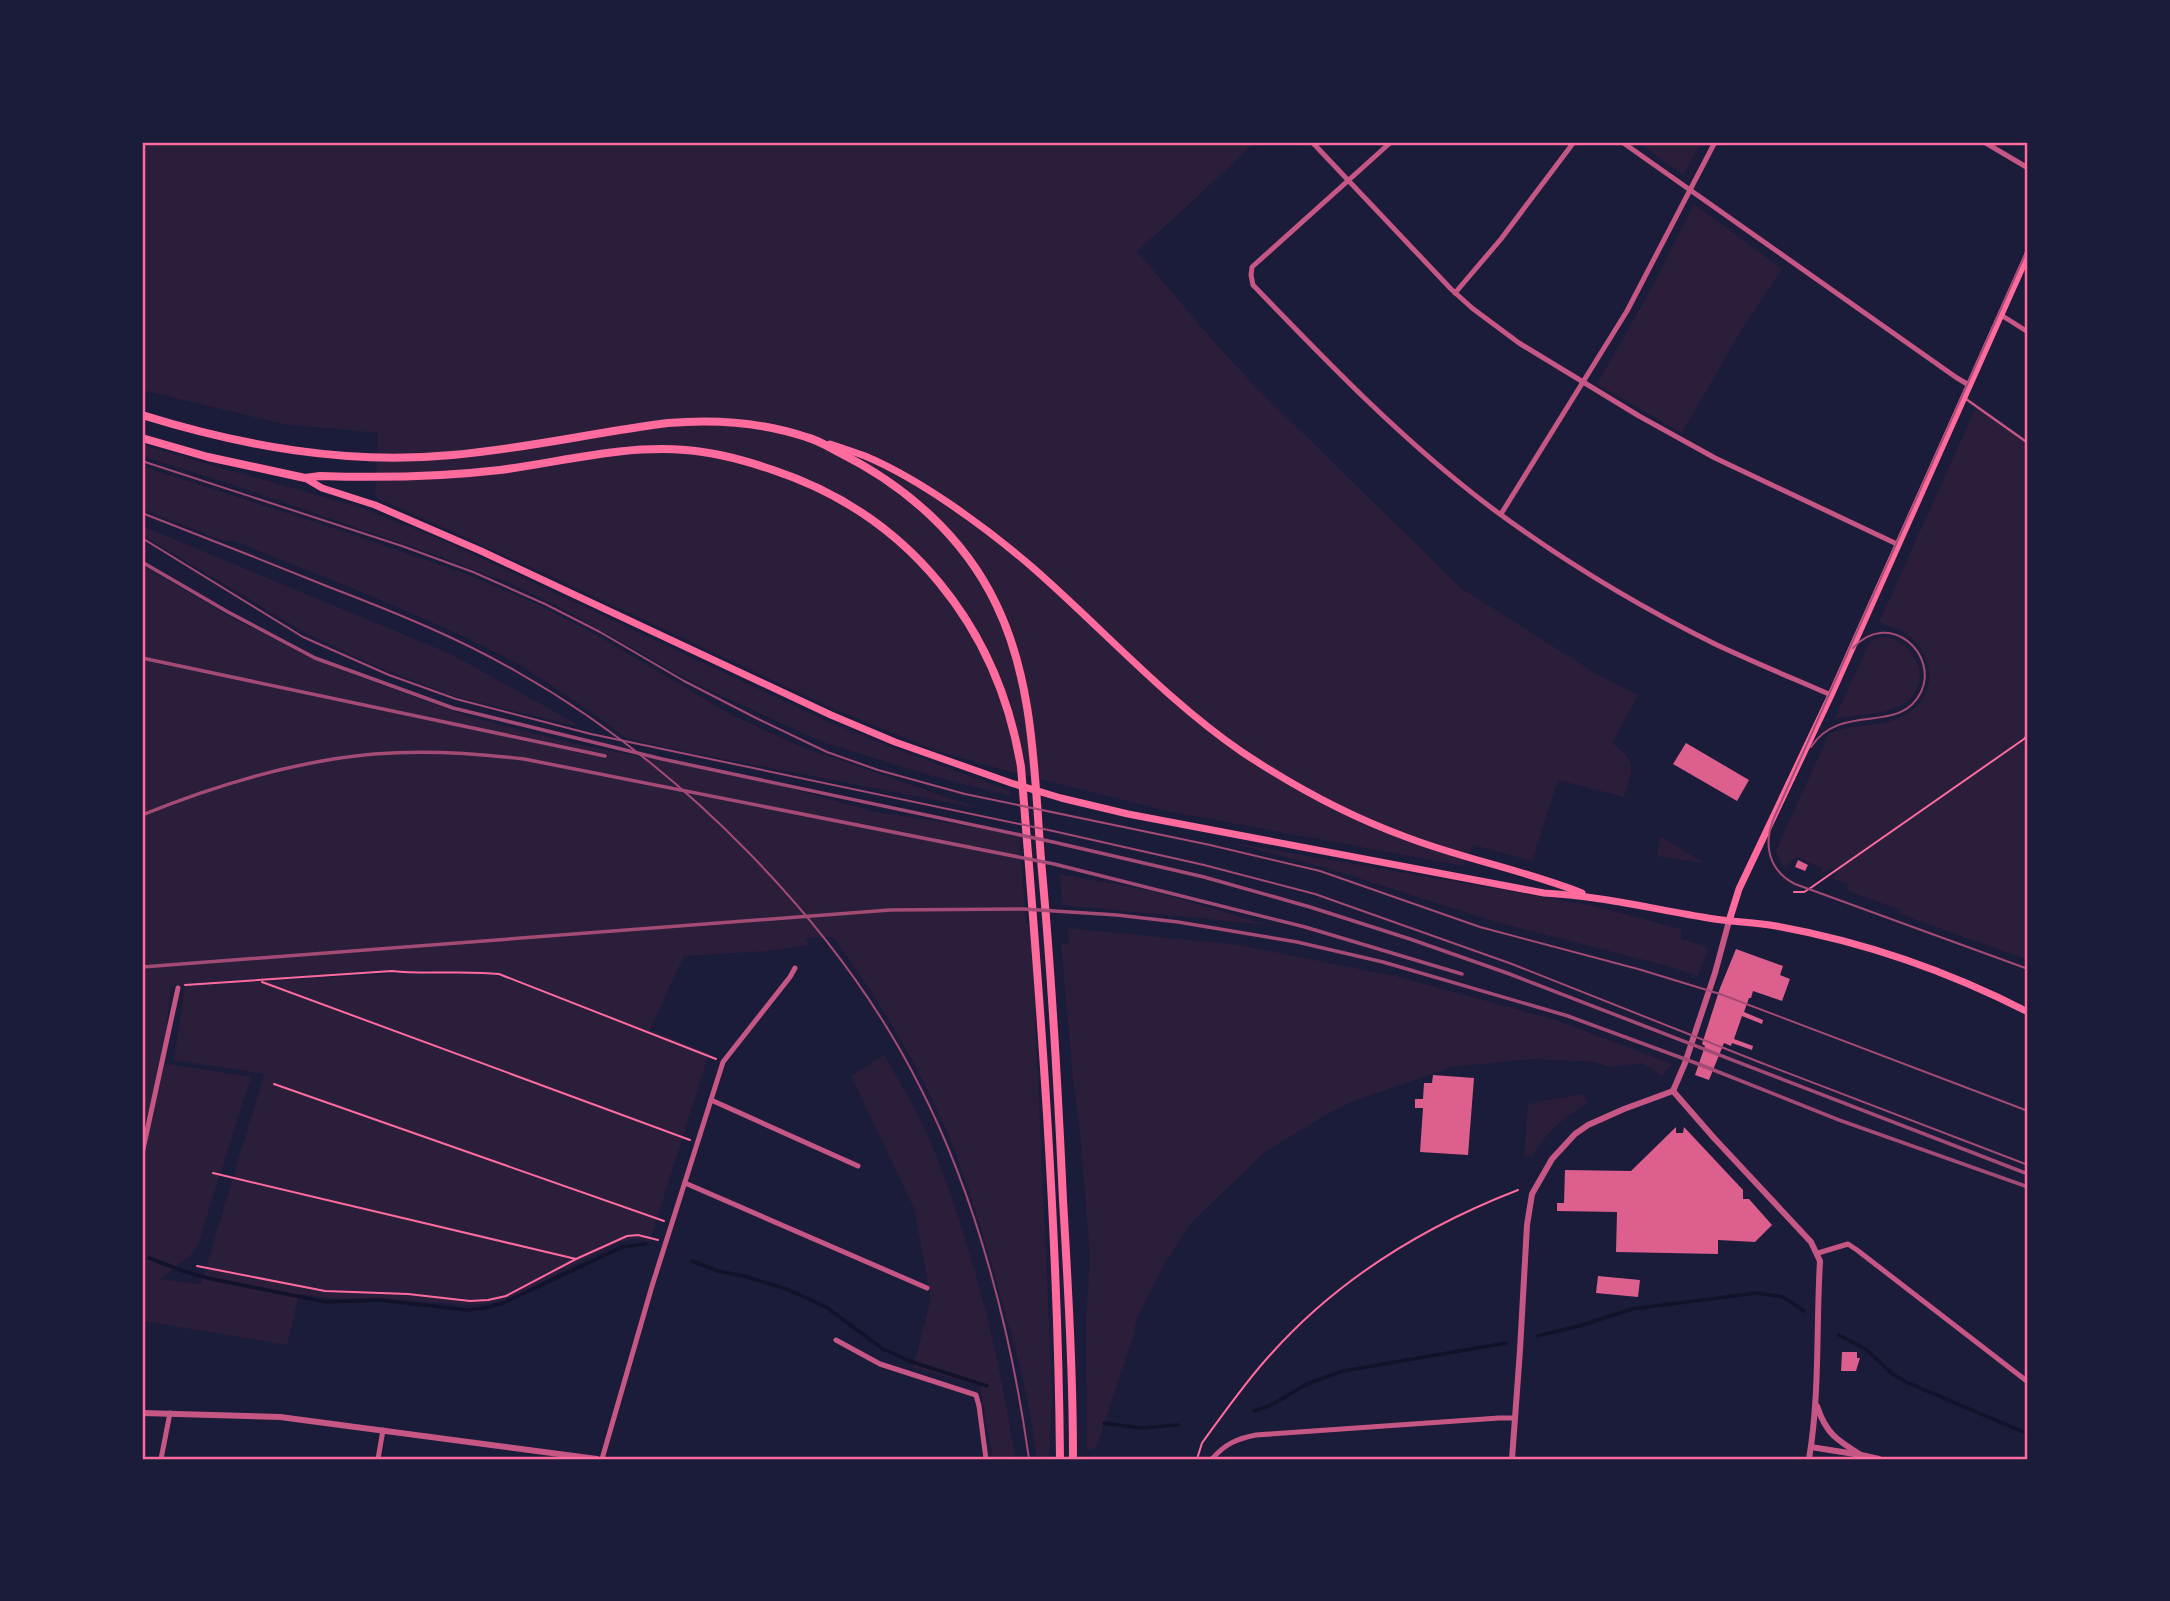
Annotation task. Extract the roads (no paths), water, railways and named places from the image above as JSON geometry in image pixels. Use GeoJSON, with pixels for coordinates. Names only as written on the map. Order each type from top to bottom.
{"type":"FeatureCollection","features":[{"type":"Feature","properties":{"kind":"main road"},"geometry":{"type":"LineString","coordinates":[[1729,921],[1739,889],[1831,695],[2028,254]]}},
{"type":"Feature","properties":{"kind":"main road"},"geometry":{"type":"LineString","coordinates":[[142,415],[200,433],[263,446],[322,455],[391,458],[451,456],[699,420],[757,426],[810,438],[866,457],[905,477],[978,525],[1032,568],[1188,710],[1277,775],[1366,821],[1405,837],[1549,880],[1588,896]]}},
{"type":"Feature","properties":{"kind":"main road"},"geometry":{"type":"LineString","coordinates":[[142,438],[208,457],[305,478],[322,488],[375,505],[481,551],[852,724],[920,752],[1011,783],[1128,814],[1544,892],[1588,896],[1812,933],[1890,954],[1961,980],[2028,1012]]}},
{"type":"Feature","properties":{"kind":"main road"},"geometry":{"type":"LineString","coordinates":[[810,438],[878,473],[942,526],[971,561],[995,601],[1013,642],[1023,678],[1031,732],[1049,948],[1071,1361],[1073,1459]]}},
{"type":"Feature","properties":{"kind":"main road"},"geometry":{"type":"LineString","coordinates":[[305,478],[430,477],[502,470],[637,450],[685,450],[741,460],[802,480],[861,512],[903,544],[942,585],[988,658],[1006,701],[1021,767],[1036,936],[1047,1117],[1056,1307],[1059,1459]]}},
{"type":"Feature","properties":{"kind":"street"},"geometry":{"type":"LineString","coordinates":[[1312,142],[1455,293],[1510,337],[1704,453],[1899,545]]}},
{"type":"Feature","properties":{"kind":"street"},"geometry":{"type":"LineString","coordinates":[[1391,142],[1252,267],[1253,285],[1329,364],[1434,460],[1501,514],[1580,568],[1678,625],[1831,695]]}},
{"type":"Feature","properties":{"kind":"street"},"geometry":{"type":"LineString","coordinates":[[1455,293],[1499,242],[1574,142]]}},
{"type":"Feature","properties":{"kind":"street"},"geometry":{"type":"LineString","coordinates":[[1622,142],[1969,385]]}},
{"type":"Feature","properties":{"kind":"street"},"geometry":{"type":"LineString","coordinates":[[1501,514],[1627,311],[1716,142]]}},
{"type":"Feature","properties":{"kind":"street"},"geometry":{"type":"LineString","coordinates":[[1984,142],[2028,168]]}},
{"type":"Feature","properties":{"kind":"street"},"geometry":{"type":"LineString","coordinates":[[2001,314],[2028,332]]}},
{"type":"Feature","properties":{"kind":"street"},"geometry":{"type":"LineString","coordinates":[[1512,1459],[1527,1225],[1532,1194],[1552,1159],[1575,1134],[1598,1120],[1673,1091],[1682,1073],[1704,1008],[1729,921]]}},
{"type":"Feature","properties":{"kind":"street"},"geometry":{"type":"LineString","coordinates":[[142,1413],[278,1416],[600,1459],[723,1062],[794,968]]}},
{"type":"Feature","properties":{"kind":"street"},"geometry":{"type":"LineString","coordinates":[[142,1154],[178,988]]}},
{"type":"Feature","properties":{"kind":"street"},"geometry":{"type":"LineString","coordinates":[[1673,1091],[1811,1242],[1818,1253],[1820,1262],[1815,1401],[1809,1459]]}},
{"type":"Feature","properties":{"kind":"street"},"geometry":{"type":"LineString","coordinates":[[711,1100],[858,1166]]}},
{"type":"Feature","properties":{"kind":"street"},"geometry":{"type":"LineString","coordinates":[[685,1182],[927,1289]]}},
{"type":"Feature","properties":{"kind":"street"},"geometry":{"type":"LineString","coordinates":[[1818,1253],[1847,1244],[1857,1250],[2028,1382]]}},
{"type":"Feature","properties":{"kind":"street"},"geometry":{"type":"LineString","coordinates":[[836,1340],[880,1364],[976,1395],[986,1459]]}},
{"type":"Feature","properties":{"kind":"street"},"geometry":{"type":"LineString","coordinates":[[1815,1401],[1826,1428],[1837,1440],[1861,1455]]}},
{"type":"Feature","properties":{"kind":"street"},"geometry":{"type":"LineString","coordinates":[[161,1459],[170,1413]]}},
{"type":"Feature","properties":{"kind":"street"},"geometry":{"type":"LineString","coordinates":[[1212,1459],[1223,1447],[1237,1439],[1256,1435],[1514,1418]]}},
{"type":"Feature","properties":{"kind":"street"},"geometry":{"type":"LineString","coordinates":[[378,1459],[383,1430]]}},
{"type":"Feature","properties":{"kind":"street"},"geometry":{"type":"LineString","coordinates":[[1811,1447],[1879,1459]]}},
{"type":"Feature","properties":{"kind":"lane"},"geometry":{"type":"LineString","coordinates":[[1964,397],[2028,443]]}},
{"type":"Feature","properties":{"kind":"waterway"},"geometry":{"type":"LineString","coordinates":[[149,1258],[212,1279],[326,1302],[379,1300],[467,1310],[503,1303],[622,1247],[646,1244]]}},
{"type":"Feature","properties":{"kind":"waterway"},"geometry":{"type":"LineString","coordinates":[[692,1261],[718,1271],[789,1290],[826,1307],[883,1349],[912,1362],[987,1386]]}},
{"type":"Feature","properties":{"kind":"waterway"},"geometry":{"type":"LineString","coordinates":[[1537,1336],[1632,1309],[1757,1293],[1783,1297],[1804,1311]]}},
{"type":"Feature","properties":{"kind":"waterway"},"geometry":{"type":"LineString","coordinates":[[1839,1335],[1867,1350],[1892,1374],[1906,1382],[2028,1434]]}},
{"type":"Feature","properties":{"kind":"waterway"},"geometry":{"type":"LineString","coordinates":[[1254,1411],[1271,1405],[1307,1384],[1343,1371],[1506,1343]]}},
{"type":"Feature","properties":{"kind":"waterway"},"geometry":{"type":"LineString","coordinates":[[1104,1423],[1141,1428],[1178,1425]]}},
{"type":"Feature","properties":{"kind":"tram line"},"geometry":{"type":"LineString","coordinates":[[2028,248],[1774,818],[1769,837],[1770,856],[1774,864],[1795,884],[2028,969]]}},
{"type":"Feature","properties":{"kind":"tram line"},"geometry":{"type":"LineString","coordinates":[[142,461],[473,572],[600,632],[684,681],[756,718],[827,752],[878,770],[965,794],[1320,871],[1480,927],[1720,994],[2028,1111]]}},
{"type":"Feature","properties":{"kind":"tram line"},"geometry":{"type":"LineString","coordinates":[[142,513],[402,616],[496,660],[579,710],[637,753],[694,800],[748,852],[799,908],[845,966],[886,1026],[940,1130],[959,1175],[990,1268],[1013,1365],[1029,1459]]}},
{"type":"Feature","properties":{"kind":"tram line"},"geometry":{"type":"LineString","coordinates":[[142,538],[303,637],[389,675],[456,699],[591,734],[1053,831],[1204,865],[1315,894],[1512,964],[2028,1165]]}},
{"type":"Feature","properties":{"kind":"tram line"},"geometry":{"type":"LineString","coordinates":[[1811,747],[1823,733],[1838,725],[1899,713],[1911,705],[1921,692],[1925,678],[1923,664],[1908,641],[1896,635],[1882,633],[1867,637],[1853,648]]}},
{"type":"Feature","properties":{"kind":"railway"},"geometry":{"type":"LineString","coordinates":[[142,562],[315,658],[453,708],[662,759],[1204,877],[1310,907],[1507,973],[2028,1174]]}},
{"type":"Feature","properties":{"kind":"railway"},"geometry":{"type":"LineString","coordinates":[[142,658],[605,756]]}},
{"type":"Feature","properties":{"kind":"railway"},"geometry":{"type":"LineString","coordinates":[[142,815],[256,776],[344,757],[430,752],[524,759],[1054,864],[1305,927],[1462,974]]}},
{"type":"Feature","properties":{"kind":"railway"},"geometry":{"type":"LineString","coordinates":[[142,967],[890,910],[1023,909],[1178,922],[1297,942],[1383,962],[1568,1016],[1839,1120],[2028,1187]]}}]}
